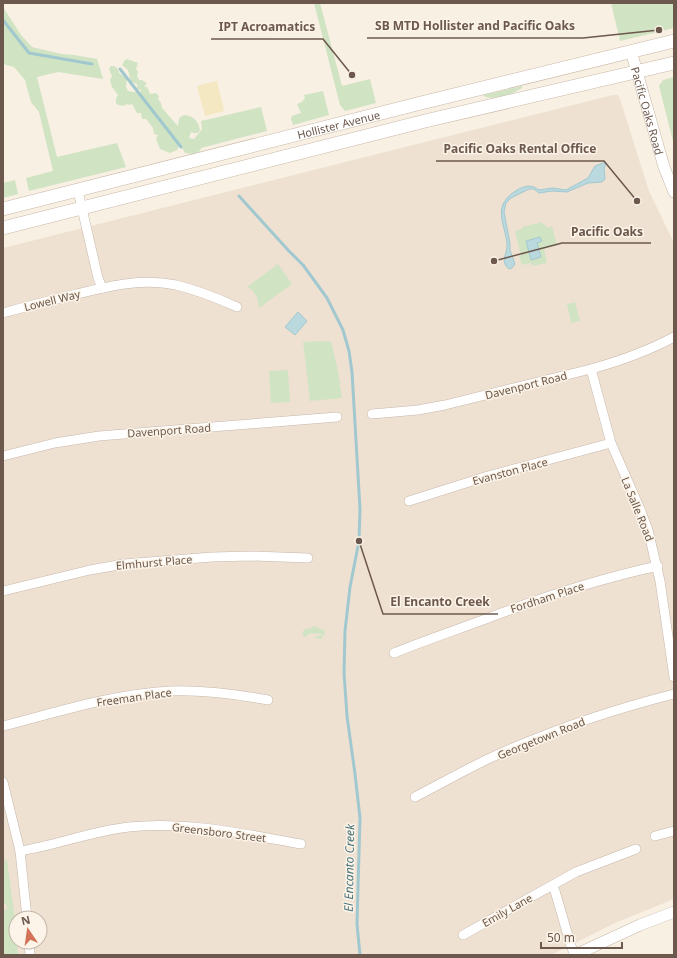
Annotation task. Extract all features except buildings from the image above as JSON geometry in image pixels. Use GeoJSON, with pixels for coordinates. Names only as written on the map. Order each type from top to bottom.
{"type":"FeatureCollection","features":[{"type":"Feature","properties":{"kind":"main road","name":"Hollister Avenue"},"geometry":{"type":"LineString","coordinates":[[3,209],[674,41]]}},
{"type":"Feature","properties":{"kind":"main road","name":"Hollister Avenue"},"geometry":{"type":"LineString","coordinates":[[3,228],[438,118],[674,63]]}},
{"type":"Feature","properties":{"kind":"street","name":"Pacific Oaks Road"},"geometry":{"type":"LineString","coordinates":[[631,52],[664,167],[674,192]]}},
{"type":"Feature","properties":{"kind":"street"},"geometry":{"type":"LineString","coordinates":[[78,191],[98,278],[102,288]]}},
{"type":"Feature","properties":{"kind":"street","name":"Lowell Way"},"geometry":{"type":"LineString","coordinates":[[3,313],[102,288],[137,282],[177,285],[203,293],[236,307]]}},
{"type":"Feature","properties":{"kind":"street","name":"Davenport Road"},"geometry":{"type":"LineString","coordinates":[[372,414],[418,410],[445,405],[591,369],[638,353],[674,337]]}},
{"type":"Feature","properties":{"kind":"street","name":"La Salle Road"},"geometry":{"type":"LineString","coordinates":[[591,369],[611,443],[640,509],[648,530],[658,566],[674,677]]}},
{"type":"Feature","properties":{"kind":"street","name":"Davenport Road"},"geometry":{"type":"LineString","coordinates":[[3,456],[55,442],[99,436],[337,417]]}},
{"type":"Feature","properties":{"kind":"street","name":"Evanston Place"},"geometry":{"type":"LineString","coordinates":[[409,501],[488,476],[611,443]]}},
{"type":"Feature","properties":{"kind":"street","name":"Elmhurst Place"},"geometry":{"type":"LineString","coordinates":[[3,591],[90,570],[124,564],[212,557],[252,556],[308,558]]}},
{"type":"Feature","properties":{"kind":"street","name":"Fordham Place"},"geometry":{"type":"LineString","coordinates":[[394,653],[550,595],[658,566]]}},
{"type":"Feature","properties":{"kind":"street","name":"Freeman Place"},"geometry":{"type":"LineString","coordinates":[[3,726],[103,700],[151,693],[172,691],[210,692],[268,700]]}},
{"type":"Feature","properties":{"kind":"street","name":"Georgetown Road"},"geometry":{"type":"LineString","coordinates":[[415,797],[475,765],[546,734],[607,713],[674,694]]}},
{"type":"Feature","properties":{"kind":"street"},"geometry":{"type":"LineString","coordinates":[[3,782],[20,851],[26,910]]}},
{"type":"Feature","properties":{"kind":"street","name":"Greensboro Street"},"geometry":{"type":"LineString","coordinates":[[20,851],[117,829],[165,825],[204,828],[301,844]]}},
{"type":"Feature","properties":{"kind":"street"},"geometry":{"type":"LineString","coordinates":[[655,836],[674,831]]}},
{"type":"Feature","properties":{"kind":"street","name":"Emily Lane"},"geometry":{"type":"LineString","coordinates":[[463,935],[576,872],[636,849]]}},
{"type":"Feature","properties":{"kind":"street"},"geometry":{"type":"LineString","coordinates":[[552,886],[555,890],[575,955],[640,925],[674,912]]}},
{"type":"Feature","properties":{"kind":"shaded area"},"geometry":{"type":"Polygon","coordinates":[[[613,95],[618,95],[649,191],[674,243],[674,899],[615,923],[551,955],[3,955],[3,248],[613,95]]]}},
{"type":"Feature","properties":{"kind":"green space"},"geometry":{"type":"Polygon","coordinates":[[[314,3],[320,3],[342,86],[370,79],[376,103],[345,111],[340,105],[314,3]]]}},
{"type":"Feature","properties":{"kind":"green space"},"geometry":{"type":"Polygon","coordinates":[[[611,3],[674,3],[674,28],[620,41],[611,3]]]}},
{"type":"Feature","properties":{"kind":"green space"},"geometry":{"type":"Polygon","coordinates":[[[3,7],[21,35],[32,47],[61,54],[97,59],[103,79],[58,72],[37,77],[57,157],[117,143],[126,167],[29,191],[26,178],[53,171],[39,112],[31,102],[25,80],[14,67],[3,64],[3,7]]]}},
{"type":"Feature","properties":{"kind":"green space"},"geometry":{"type":"Polygon","coordinates":[[[127,59],[138,63],[136,69],[139,80],[147,83],[144,87],[147,87],[150,94],[156,93],[159,96],[158,99],[162,108],[178,126],[179,118],[184,115],[190,116],[196,121],[200,130],[198,133],[191,132],[189,138],[194,139],[202,129],[201,121],[261,107],[267,131],[201,148],[200,151],[193,154],[185,153],[180,144],[177,150],[170,153],[160,149],[156,139],[158,135],[154,134],[153,128],[146,119],[142,119],[141,113],[137,113],[132,104],[123,106],[116,104],[118,95],[112,87],[110,80],[112,76],[109,69],[111,66],[118,69],[119,73],[127,78],[126,87],[128,91],[140,93],[141,90],[137,89],[137,84],[131,82],[128,70],[122,65],[127,59]]]}},
{"type":"Feature","properties":{"kind":"green space"},"geometry":{"type":"Polygon","coordinates":[[[674,77],[674,145],[659,86],[663,80],[674,77]]]}},
{"type":"Feature","properties":{"kind":"green space"},"geometry":{"type":"Polygon","coordinates":[[[522,86],[522,88],[517,91],[498,98],[483,96],[483,95],[522,86]]]}},
{"type":"Feature","properties":{"kind":"green space"},"geometry":{"type":"Polygon","coordinates":[[[323,91],[329,115],[293,125],[291,119],[292,116],[301,113],[297,104],[302,102],[305,98],[304,95],[323,91]]]}},
{"type":"Feature","properties":{"kind":"green space"},"geometry":{"type":"Polygon","coordinates":[[[15,180],[18,194],[3,198],[3,183],[15,180]]]}},
{"type":"Feature","properties":{"kind":"green space"},"geometry":{"type":"Polygon","coordinates":[[[542,222],[547,228],[552,226],[557,245],[544,249],[547,263],[532,266],[531,263],[522,265],[515,231],[522,229],[522,227],[542,222]]]}},
{"type":"Feature","properties":{"kind":"green space"},"geometry":{"type":"Polygon","coordinates":[[[278,264],[292,284],[259,308],[256,295],[247,287],[278,264]]]}},
{"type":"Feature","properties":{"kind":"green space"},"geometry":{"type":"Polygon","coordinates":[[[575,302],[580,321],[571,323],[567,304],[575,302]]]}},
{"type":"Feature","properties":{"kind":"green space"},"geometry":{"type":"Polygon","coordinates":[[[331,341],[342,398],[310,401],[303,342],[331,341]]]}},
{"type":"Feature","properties":{"kind":"green space"},"geometry":{"type":"Polygon","coordinates":[[[288,370],[290,402],[271,403],[269,371],[288,370]]]}},
{"type":"Feature","properties":{"kind":"green space"},"geometry":{"type":"Polygon","coordinates":[[[314,626],[324,630],[325,634],[322,636],[322,639],[315,638],[315,636],[321,636],[321,634],[311,633],[303,637],[303,631],[314,626]]]}},
{"type":"Feature","properties":{"kind":"green space"},"geometry":{"type":"Polygon","coordinates":[[[7,860],[14,910],[8,910],[8,950],[18,950],[18,955],[3,955],[3,911],[8,908],[3,900],[3,861],[7,860]]]}},
{"type":"Feature","properties":{"kind":"sand"},"geometry":{"type":"Polygon","coordinates":[[[217,81],[224,111],[205,116],[197,86],[217,81]]]}},
{"type":"Feature","properties":{"kind":"water"},"geometry":{"type":"Polygon","coordinates":[[[606,162],[604,168],[605,179],[602,182],[588,183],[567,192],[552,191],[539,193],[534,189],[529,189],[511,198],[506,203],[504,212],[510,250],[515,264],[509,269],[504,260],[507,244],[501,214],[503,204],[508,197],[517,190],[527,186],[532,186],[539,190],[553,188],[566,190],[588,178],[595,166],[606,162]]]}},
{"type":"Feature","properties":{"kind":"water"},"geometry":{"type":"Polygon","coordinates":[[[540,237],[542,241],[537,243],[541,257],[531,260],[526,241],[540,237]]]}},
{"type":"Feature","properties":{"kind":"water"},"geometry":{"type":"Polygon","coordinates":[[[298,312],[307,321],[295,335],[285,327],[298,312]]]}},
{"type":"Feature","properties":{"kind":"waterway","name":"El Encanto Creek"},"geometry":{"type":"LineString","coordinates":[[3,20],[29,53],[92,64]]}},
{"type":"Feature","properties":{"kind":"waterway","name":"El Encanto Creek"},"geometry":{"type":"LineString","coordinates":[[120,69],[181,147]]}},
{"type":"Feature","properties":{"kind":"waterway","name":"El Encanto Creek"},"geometry":{"type":"LineString","coordinates":[[239,196],[303,265],[327,298],[343,330],[349,351],[352,372],[360,509],[359,541],[350,587],[345,631],[344,673],[347,716],[360,818],[357,924],[360,955]]}},
{"type":"Feature","properties":{"kind":"place","name":"SB MTD Hollister and Pacific Oaks"},"geometry":{"type":"Point","coordinates":[659,30]}},
{"type":"Feature","properties":{"kind":"place","name":"IPT Acroamatics"},"geometry":{"type":"Point","coordinates":[352,75]}},
{"type":"Feature","properties":{"kind":"place","name":"Pacific Oaks Rental Office"},"geometry":{"type":"Point","coordinates":[637,201]}},
{"type":"Feature","properties":{"kind":"place","name":"Pacific Oaks"},"geometry":{"type":"Point","coordinates":[494,261]}},
{"type":"Feature","properties":{"kind":"place","name":"El Encanto Creek"},"geometry":{"type":"Point","coordinates":[359,541]}}]}
